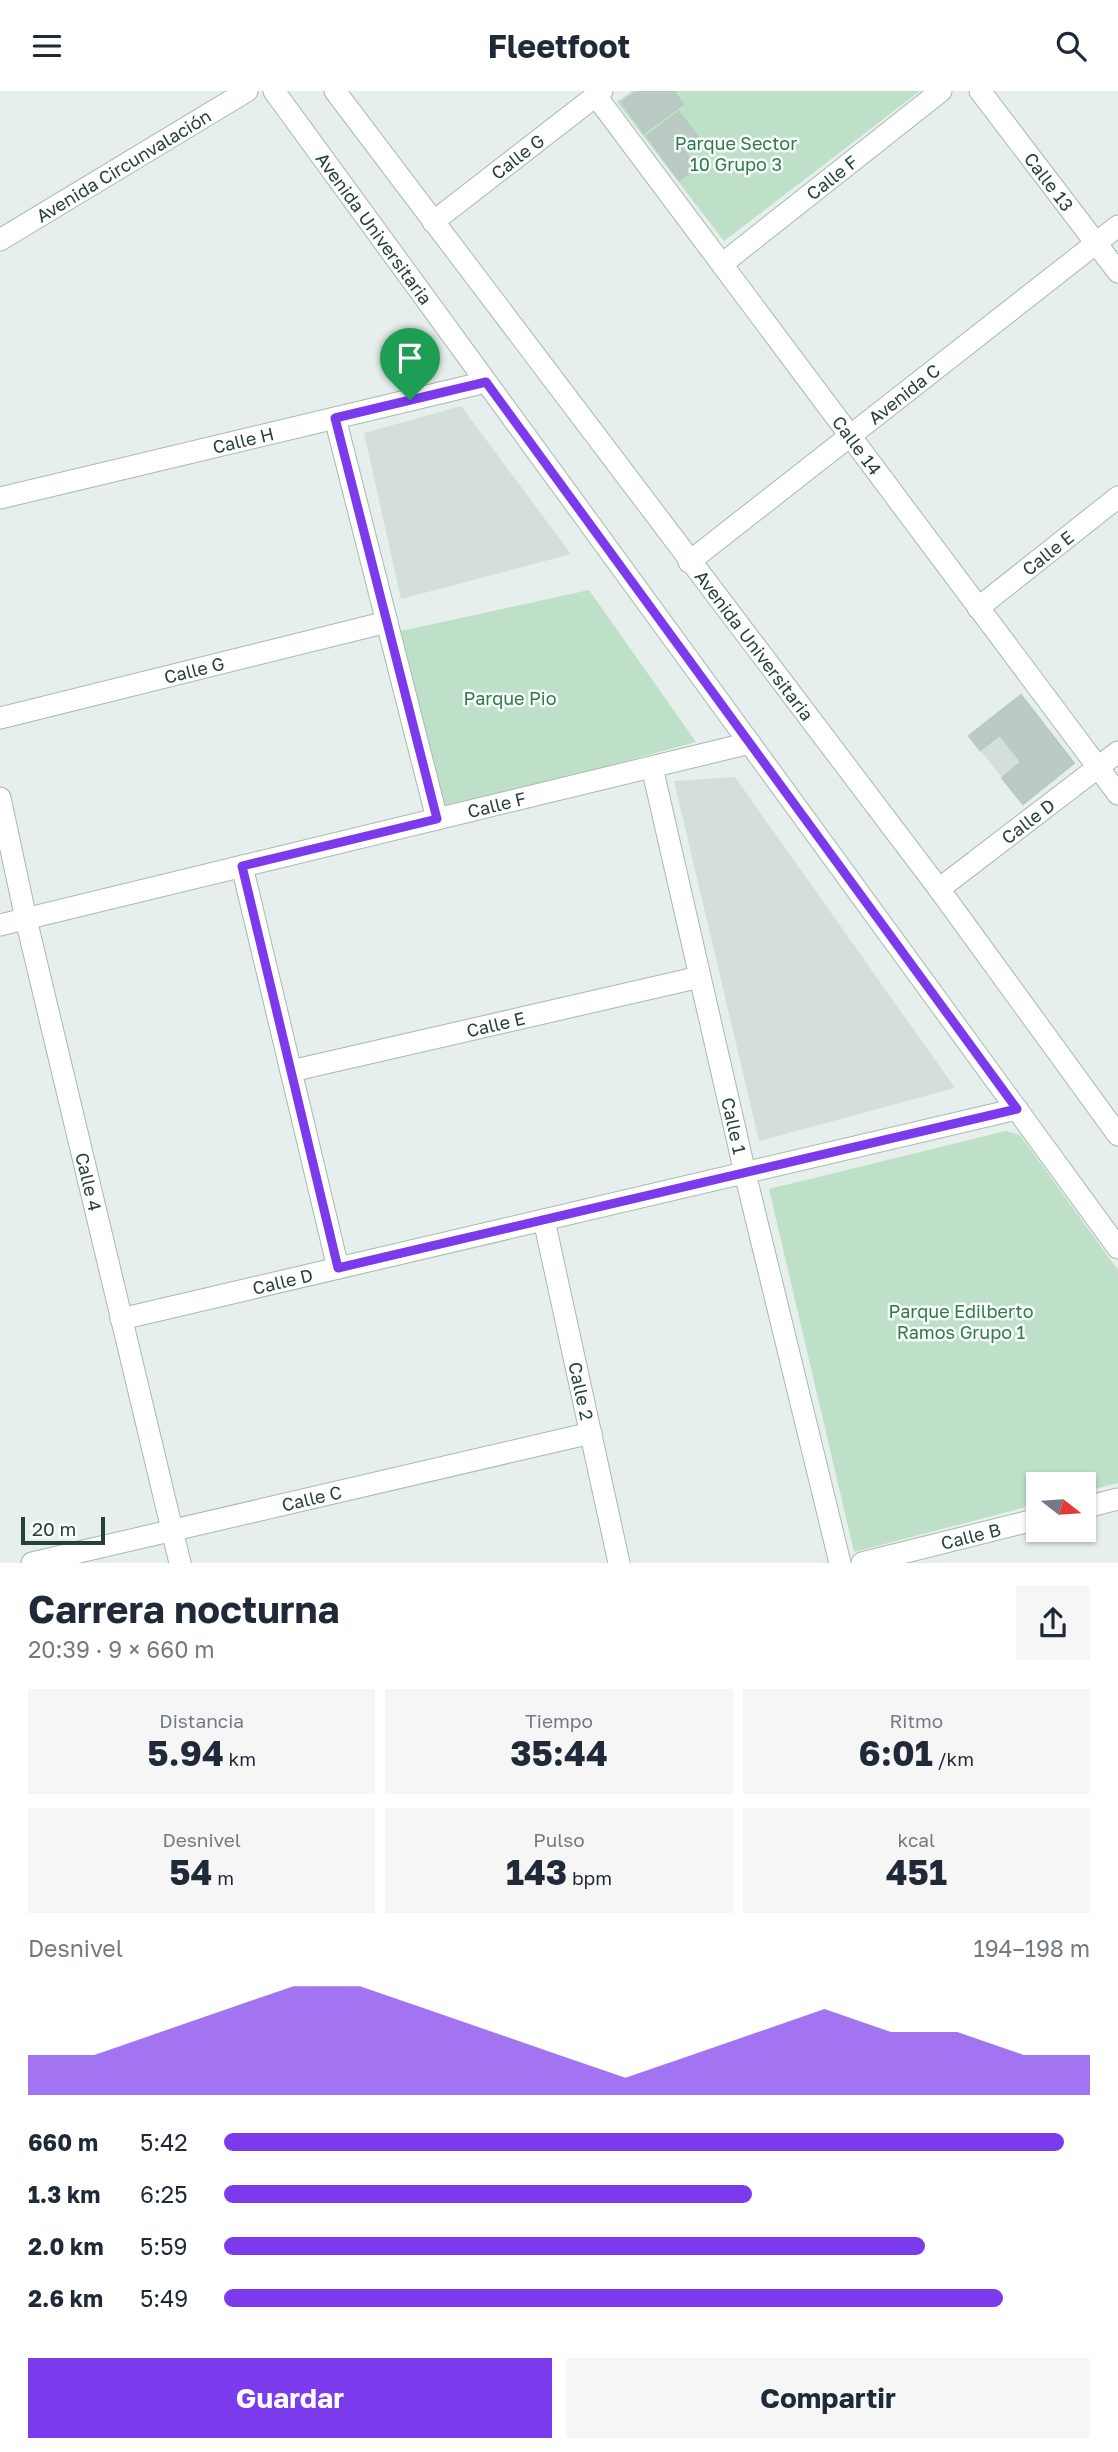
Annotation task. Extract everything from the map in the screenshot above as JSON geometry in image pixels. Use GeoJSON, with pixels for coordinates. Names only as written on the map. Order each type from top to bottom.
{"type":"FeatureCollection","features":[{"type":"Feature","properties":{"kind":"street","name":"Avenida Circunvalación"},"geometry":{"type":"LineString","coordinates":[[0,240],[247,91]]}},
{"type":"Feature","properties":{"kind":"street","name":"Avenida Universitaria"},"geometry":{"type":"LineString","coordinates":[[274,91],[1118,1248]]}},
{"type":"Feature","properties":{"kind":"street","name":"Avenida Universitaria"},"geometry":{"type":"LineString","coordinates":[[335,91],[939,890],[1118,1135]]}},
{"type":"Feature","properties":{"kind":"street","name":"Calle F"},"geometry":{"type":"LineString","coordinates":[[722,264],[941,91]]}},
{"type":"Feature","properties":{"kind":"street","name":"Calle 13"},"geometry":{"type":"LineString","coordinates":[[980,91],[1118,272]]}},
{"type":"Feature","properties":{"kind":"street","name":"Calle G"},"geometry":{"type":"LineString","coordinates":[[433,222],[599,94]]}},
{"type":"Feature","properties":{"kind":"street","name":"Calle 14"},"geometry":{"type":"LineString","coordinates":[[599,94],[722,264],[1118,794]]}},
{"type":"Feature","properties":{"kind":"street","name":"Avenida C"},"geometry":{"type":"LineString","coordinates":[[689,562],[1118,226]]}},
{"type":"Feature","properties":{"kind":"street","name":"Calle H"},"geometry":{"type":"LineString","coordinates":[[0,498],[486,382]]}},
{"type":"Feature","properties":{"kind":"street"},"geometry":{"type":"LineString","coordinates":[[335,418],[437,819]]}},
{"type":"Feature","properties":{"kind":"street","name":"Calle E"},"geometry":{"type":"LineString","coordinates":[[978,608],[1118,497]]}},
{"type":"Feature","properties":{"kind":"street","name":"Calle G"},"geometry":{"type":"LineString","coordinates":[[0,718],[387,622]]}},
{"type":"Feature","properties":{"kind":"street","name":"Calle F"},"geometry":{"type":"LineString","coordinates":[[0,925],[750,743]]}},
{"type":"Feature","properties":{"kind":"street","name":"Calle D"},"geometry":{"type":"LineString","coordinates":[[939,890],[1118,752]]}},
{"type":"Feature","properties":{"kind":"street","name":"Calle 1"},"geometry":{"type":"LineString","coordinates":[[652,767],[745,1173],[840,1563]]}},
{"type":"Feature","properties":{"kind":"street","name":"Calle 4"},"geometry":{"type":"LineString","coordinates":[[0,798],[26,919],[180,1563]]}},
{"type":"Feature","properties":{"kind":"street"},"geometry":{"type":"LineString","coordinates":[[242,866],[338,1268]]}},
{"type":"Feature","properties":{"kind":"street","name":"Calle E"},"geometry":{"type":"LineString","coordinates":[[291,1071],[700,977]]}},
{"type":"Feature","properties":{"kind":"street","name":"Calle D"},"geometry":{"type":"LineString","coordinates":[[121,1319],[1017,1109]]}},
{"type":"Feature","properties":{"kind":"street","name":"Calle 2"},"geometry":{"type":"LineString","coordinates":[[544,1220],[619,1563]]}},
{"type":"Feature","properties":{"kind":"street","name":"Calle C"},"geometry":{"type":"LineString","coordinates":[[32,1563],[591,1433]]}},
{"type":"Feature","properties":{"kind":"street"},"geometry":{"type":"LineString","coordinates":[[1096,1505],[1118,1499]]}},
{"type":"Feature","properties":{"kind":"street","name":"Calle B"},"geometry":{"type":"LineString","coordinates":[[862,1563],[1026,1522]]}},
{"type":"Feature","properties":{"kind":"shaded area"},"geometry":{"type":"Polygon","coordinates":[[[461,406],[571,554],[401,599],[364,433],[461,406]]]}},
{"type":"Feature","properties":{"kind":"shaded area"},"geometry":{"type":"Polygon","coordinates":[[[1021,695],[1074,763],[1023,804],[969,736],[1021,695]]]}},
{"type":"Feature","properties":{"kind":"shaded area"},"geometry":{"type":"Polygon","coordinates":[[[735,777],[955,1088],[759,1141],[674,781],[735,777]]]}},
{"type":"Feature","properties":{"kind":"green space","name":"Parque Sector 10 Grupo 3"},"geometry":{"type":"Polygon","coordinates":[[[632,91],[920,91],[724,241],[617,102],[632,91]]]}},
{"type":"Feature","properties":{"kind":"green space","name":"Parque Pio"},"geometry":{"type":"Polygon","coordinates":[[[589,590],[696,742],[445,810],[401,631],[589,590]]]}},
{"type":"Feature","properties":{"kind":"green space","name":"Parque Edilberto Ramos Grupo 1"},"geometry":{"type":"Polygon","coordinates":[[[1006,1131],[1020,1135],[1118,1270],[1118,1483],[1096,1489],[1096,1472],[1026,1472],[1026,1507],[854,1552],[769,1189],[1006,1131]]]}},
{"type":"Feature","properties":{"kind":"building"},"geometry":{"type":"Polygon","coordinates":[[[638,91],[676,91],[674,92],[683,104],[644,133],[622,102],[638,91]]]}},
{"type":"Feature","properties":{"kind":"building"},"geometry":{"type":"Polygon","coordinates":[[[679,112],[698,137],[682,148],[696,168],[679,180],[647,136],[679,112]]]}},
{"type":"Feature","properties":{"kind":"building"},"geometry":{"type":"Polygon","coordinates":[[[1021,695],[1074,763],[1023,804],[1002,778],[1021,762],[1000,735],[980,750],[969,736],[1021,695]]]}},
{"type":"Feature","properties":{"kind":"route"},"geometry":{"type":"LineString","coordinates":[[486,382],[1017,1109],[338,1268],[242,866],[437,819],[335,418],[410,400],[486,382]]}}]}
